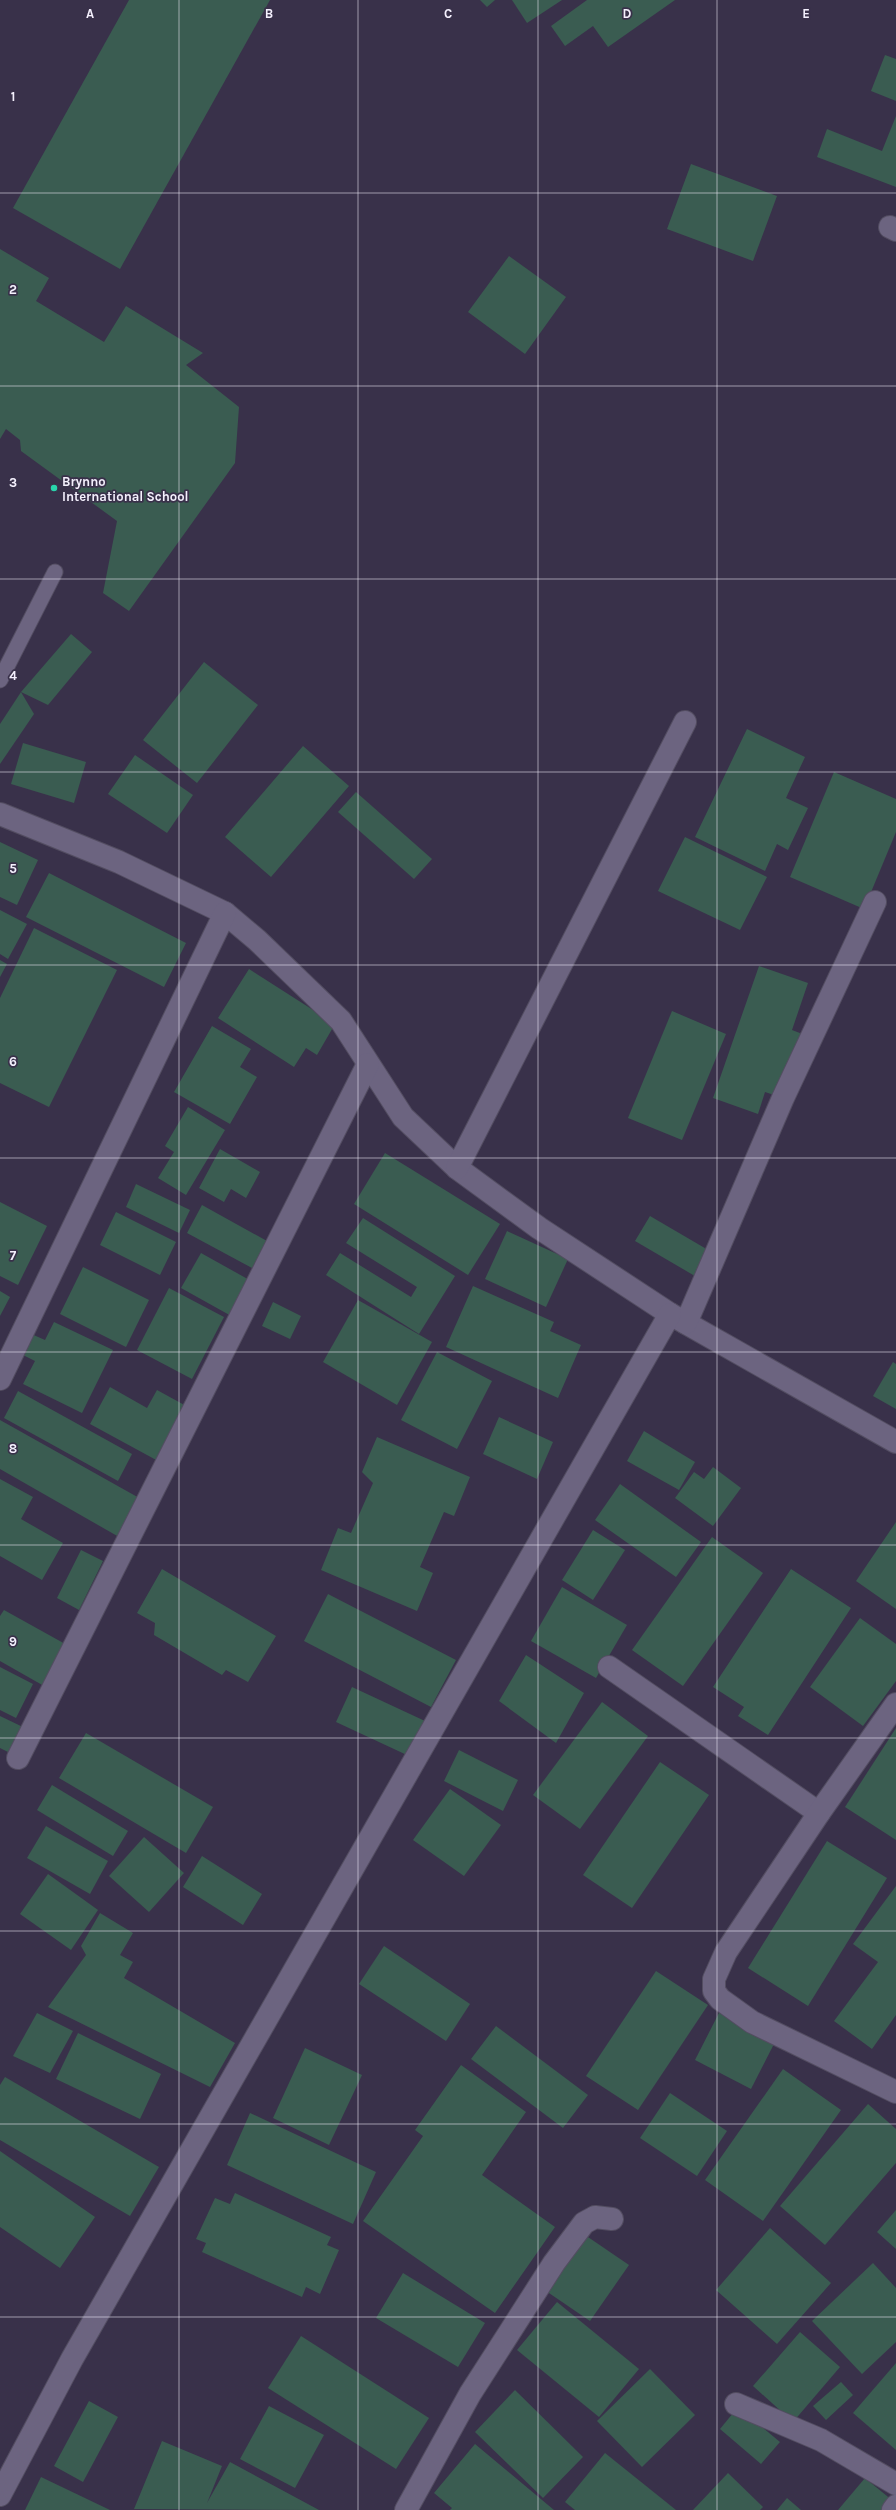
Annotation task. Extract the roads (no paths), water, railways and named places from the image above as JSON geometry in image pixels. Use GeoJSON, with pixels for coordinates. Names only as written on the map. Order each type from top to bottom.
{"type":"FeatureCollection","features":[{"type":"Feature","properties":{"kind":"street"},"geometry":{"type":"LineString","coordinates":[[457,1168],[686,722]]}},
{"type":"Feature","properties":{"kind":"street"},"geometry":{"type":"LineString","coordinates":[[0,814],[119,862],[225,913],[256,940],[341,1021],[403,1117],[457,1168],[539,1228],[678,1318],[896,1442]]}},
{"type":"Feature","properties":{"kind":"street"},"geometry":{"type":"LineString","coordinates":[[0,2496],[76,2352],[678,1318],[875,902]]}},
{"type":"Feature","properties":{"kind":"street"},"geometry":{"type":"LineString","coordinates":[[0,1379],[225,913]]}},
{"type":"Feature","properties":{"kind":"street"},"geometry":{"type":"LineString","coordinates":[[18,1758],[368,1064]]}},
{"type":"Feature","properties":{"kind":"street"},"geometry":{"type":"LineString","coordinates":[[609,1667],[819,1812]]}},
{"type":"Feature","properties":{"kind":"street"},"geometry":{"type":"LineString","coordinates":[[896,1704],[819,1812],[726,1952],[714,1979],[714,1991],[729,2008],[752,2022],[896,2092]]}},
{"type":"Feature","properties":{"kind":"street"},"geometry":{"type":"LineString","coordinates":[[406,2510],[470,2394],[554,2263],[584,2223],[596,2217],[612,2219]]}},
{"type":"Feature","properties":{"kind":"street"},"geometry":{"type":"LineString","coordinates":[[736,2404],[821,2440],[896,2484]]}},
{"type":"Feature","properties":{"kind":"street"},"geometry":{"type":"LineString","coordinates":[[893,2510],[896,2506]]}},
{"type":"Feature","properties":{"kind":"lane"},"geometry":{"type":"LineString","coordinates":[[0,680],[55,572]]}},
{"type":"Feature","properties":{"kind":"place","name":"Brynno International School"},"geometry":{"type":"Point","coordinates":[54,488]}}]}
